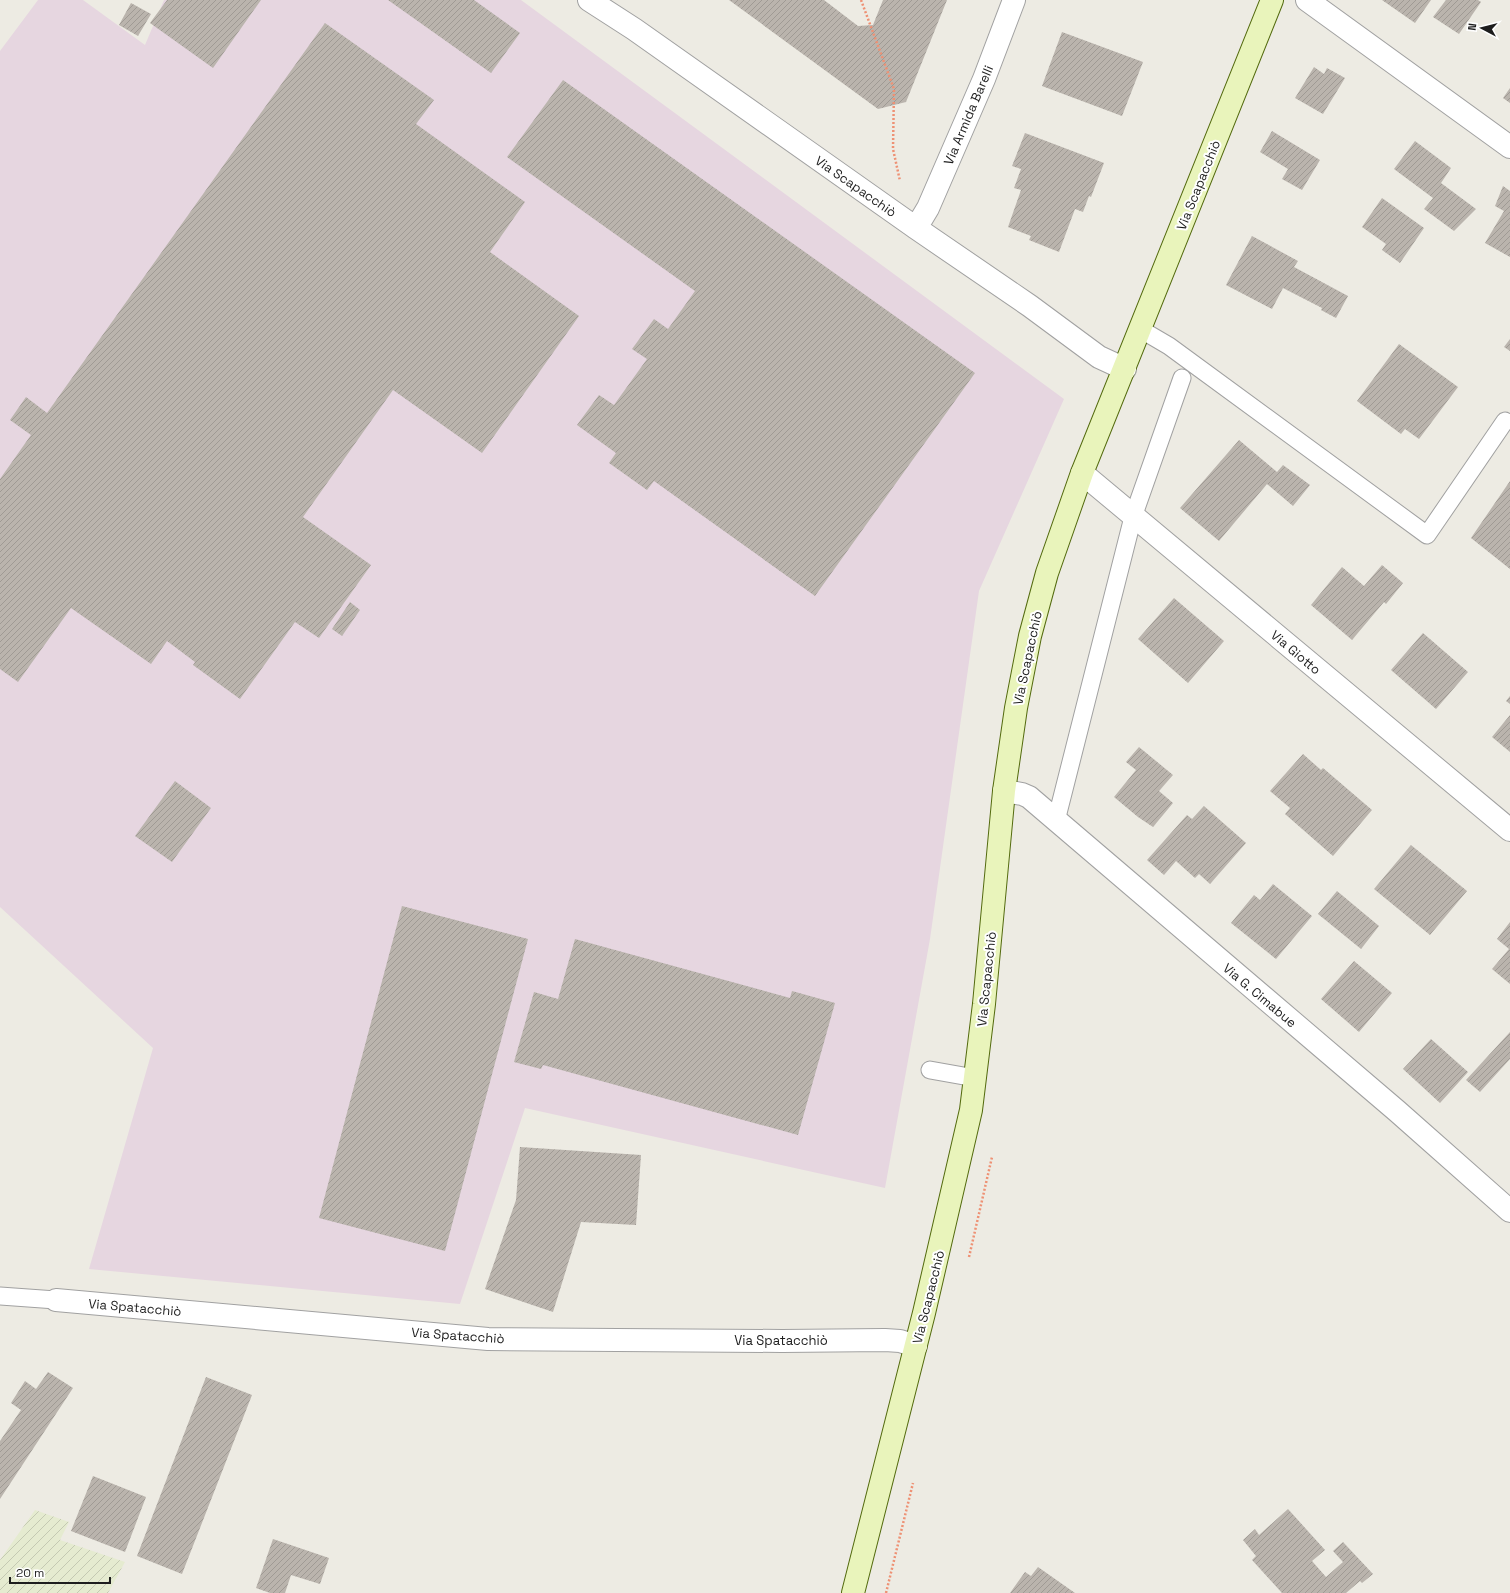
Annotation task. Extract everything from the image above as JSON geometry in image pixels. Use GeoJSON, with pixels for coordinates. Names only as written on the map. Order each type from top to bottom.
{"type":"FeatureCollection","features":[{"type":"Feature","properties":{"kind":"street","name":"Via Scapacchiò"},"geometry":{"type":"LineString","coordinates":[[589,0],[634,29],[916,228],[1030,306],[1098,357],[1124,369]]}},
{"type":"Feature","properties":{"kind":"street","name":"Via Armida Barelli"},"geometry":{"type":"LineString","coordinates":[[916,228],[928,208],[984,79],[1014,0]]}},
{"type":"Feature","properties":{"kind":"street","name":"Via Scapacchiò"},"geometry":{"type":"LineString","coordinates":[[853,1593],[916,1346],[971,1110],[984,1004],[1004,791],[1016,708],[1030,636],[1047,573],[1082,473],[1272,0]]}},
{"type":"Feature","properties":{"kind":"street"},"geometry":{"type":"LineString","coordinates":[[1307,0],[1510,147]]}},
{"type":"Feature","properties":{"kind":"street","name":"Via Giotto"},"geometry":{"type":"LineString","coordinates":[[1082,473],[1510,830]]}},
{"type":"Feature","properties":{"kind":"street","name":"Via G. Cimabue"},"geometry":{"type":"LineString","coordinates":[[1004,791],[1022,794],[1029,797],[1397,1111],[1510,1211]]}},
{"type":"Feature","properties":{"kind":"street","name":"Via Spatacchiò"},"geometry":{"type":"LineString","coordinates":[[56,1300],[488,1339],[774,1341],[885,1340],[900,1341],[916,1346]]}},
{"type":"Feature","properties":{"kind":"lane"},"geometry":{"type":"LineString","coordinates":[[1140,329],[1170,346],[1427,535],[1505,421]]}},
{"type":"Feature","properties":{"kind":"lane"},"geometry":{"type":"LineString","coordinates":[[1056,821],[1133,517],[1182,378]]}},
{"type":"Feature","properties":{"kind":"lane"},"geometry":{"type":"LineString","coordinates":[[930,1070],[975,1078]]}},
{"type":"Feature","properties":{"kind":"lane","name":"Via Spatacchiò"},"geometry":{"type":"LineString","coordinates":[[0,1296],[56,1300]]}},
{"type":"Feature","properties":{"kind":"path"},"geometry":{"type":"LineString","coordinates":[[861,0],[894,89],[893,149],[903,195],[928,208]]}},
{"type":"Feature","properties":{"kind":"shaded area"},"geometry":{"type":"Polygon","coordinates":[[[38,0],[83,0],[145,45],[164,0],[521,0],[1064,399],[979,591],[930,939],[885,1188],[525,1108],[460,1304],[89,1269],[153,1048],[0,907],[0,51],[38,0]]]}},
{"type":"Feature","properties":{"kind":"green space"},"geometry":{"type":"Polygon","coordinates":[[[35,1510],[69,1522],[60,1540],[125,1562],[108,1593],[0,1593],[0,1560],[35,1510]]]}},
{"type":"Feature","properties":{"kind":"building"},"geometry":{"type":"Polygon","coordinates":[[[167,0],[261,0],[213,68],[150,23],[167,0]]]}},
{"type":"Feature","properties":{"kind":"building"},"geometry":{"type":"Polygon","coordinates":[[[388,0],[474,0],[520,33],[491,73],[388,0]]]}},
{"type":"Feature","properties":{"kind":"building"},"geometry":{"type":"Polygon","coordinates":[[[729,0],[824,0],[858,26],[873,25],[883,0],[947,0],[906,102],[878,109],[729,0]]]}},
{"type":"Feature","properties":{"kind":"building"},"geometry":{"type":"Polygon","coordinates":[[[1382,0],[1431,0],[1415,23],[1382,0]]]}},
{"type":"Feature","properties":{"kind":"building"},"geometry":{"type":"Polygon","coordinates":[[[1446,0],[1478,0],[1481,2],[1459,34],[1433,17],[1446,0]]]}},
{"type":"Feature","properties":{"kind":"building"},"geometry":{"type":"Polygon","coordinates":[[[131,3],[151,14],[138,36],[119,25],[131,3]]]}},
{"type":"Feature","properties":{"kind":"building"},"geometry":{"type":"Polygon","coordinates":[[[325,23],[434,100],[416,124],[525,202],[490,252],[579,316],[482,453],[393,390],[303,517],[371,565],[319,638],[295,622],[240,699],[193,665],[195,662],[167,641],[151,664],[71,608],[18,682],[0,669],[0,479],[31,435],[10,420],[26,397],[47,413],[325,23]]]}},
{"type":"Feature","properties":{"kind":"building"},"geometry":{"type":"Polygon","coordinates":[[[1062,32],[1143,62],[1122,116],[1042,86],[1062,32]]]}},
{"type":"Feature","properties":{"kind":"building"},"geometry":{"type":"Polygon","coordinates":[[[1314,67],[1324,74],[1327,68],[1345,78],[1323,114],[1295,98],[1314,67]]]}},
{"type":"Feature","properties":{"kind":"building"},"geometry":{"type":"Polygon","coordinates":[[[563,80],[975,373],[815,596],[654,481],[647,490],[609,463],[616,453],[577,425],[599,395],[614,405],[647,359],[632,349],[654,319],[668,329],[695,291],[507,157],[563,80]]]}},
{"type":"Feature","properties":{"kind":"building"},"geometry":{"type":"Polygon","coordinates":[[[1510,88],[1510,103],[1503,98],[1510,88]]]}},
{"type":"Feature","properties":{"kind":"building"},"geometry":{"type":"Polygon","coordinates":[[[1272,131],[1320,160],[1302,190],[1282,179],[1288,169],[1260,152],[1272,131]]]}},
{"type":"Feature","properties":{"kind":"building"},"geometry":{"type":"Polygon","coordinates":[[[1025,133],[1104,163],[1091,197],[1089,196],[1083,212],[1075,209],[1059,252],[1029,240],[1031,236],[1008,227],[1021,190],[1014,188],[1021,169],[1012,166],[1025,133]]]}},
{"type":"Feature","properties":{"kind":"building"},"geometry":{"type":"Polygon","coordinates":[[[1415,141],[1451,168],[1441,183],[1476,209],[1454,231],[1424,209],[1433,198],[1394,169],[1415,141]]]}},
{"type":"Feature","properties":{"kind":"building"},"geometry":{"type":"Polygon","coordinates":[[[1503,186],[1510,191],[1510,257],[1485,243],[1504,211],[1495,206],[1503,186]]]}},
{"type":"Feature","properties":{"kind":"building"},"geometry":{"type":"Polygon","coordinates":[[[1382,198],[1424,228],[1400,263],[1382,250],[1386,244],[1362,227],[1382,198]]]}},
{"type":"Feature","properties":{"kind":"building"},"geometry":{"type":"Polygon","coordinates":[[[1252,236],[1298,261],[1294,267],[1348,296],[1336,318],[1321,310],[1322,308],[1283,288],[1272,309],[1226,285],[1252,236]]]}},
{"type":"Feature","properties":{"kind":"building"},"geometry":{"type":"Polygon","coordinates":[[[1510,339],[1510,351],[1504,347],[1510,339]]]}},
{"type":"Feature","properties":{"kind":"building"},"geometry":{"type":"Polygon","coordinates":[[[1399,344],[1458,387],[1419,439],[1405,429],[1401,434],[1357,401],[1399,344]]]}},
{"type":"Feature","properties":{"kind":"building"},"geometry":{"type":"Polygon","coordinates":[[[1239,440],[1277,472],[1283,465],[1310,485],[1293,506],[1267,484],[1219,541],[1180,508],[1239,440]]]}},
{"type":"Feature","properties":{"kind":"building"},"geometry":{"type":"Polygon","coordinates":[[[1510,481],[1510,569],[1471,538],[1510,481]]]}},
{"type":"Feature","properties":{"kind":"building"},"geometry":{"type":"Polygon","coordinates":[[[1382,565],[1403,583],[1386,604],[1384,602],[1352,640],[1311,605],[1342,567],[1364,586],[1382,565]]]}},
{"type":"Feature","properties":{"kind":"building"},"geometry":{"type":"Polygon","coordinates":[[[1174,598],[1224,641],[1188,683],[1138,639],[1174,598]]]}},
{"type":"Feature","properties":{"kind":"building"},"geometry":{"type":"Polygon","coordinates":[[[350,602],[360,610],[342,636],[332,629],[350,602]]]}},
{"type":"Feature","properties":{"kind":"building"},"geometry":{"type":"Polygon","coordinates":[[[1423,633],[1468,672],[1436,709],[1391,670],[1423,633]]]}},
{"type":"Feature","properties":{"kind":"building"},"geometry":{"type":"Polygon","coordinates":[[[1510,696],[1510,704],[1506,701],[1510,696]]]}},
{"type":"Feature","properties":{"kind":"building"},"geometry":{"type":"Polygon","coordinates":[[[1510,715],[1510,752],[1492,737],[1510,715]]]}},
{"type":"Feature","properties":{"kind":"building"},"geometry":{"type":"Polygon","coordinates":[[[1139,747],[1173,775],[1159,791],[1173,803],[1153,827],[1138,817],[1114,797],[1136,770],[1126,762],[1139,747]]]}},
{"type":"Feature","properties":{"kind":"building"},"geometry":{"type":"Polygon","coordinates":[[[1303,754],[1321,770],[1323,768],[1372,810],[1333,856],[1285,814],[1290,808],[1270,791],[1303,754]]]}},
{"type":"Feature","properties":{"kind":"building"},"geometry":{"type":"Polygon","coordinates":[[[175,781],[211,808],[172,862],[135,836],[175,781]]]}},
{"type":"Feature","properties":{"kind":"building"},"geometry":{"type":"Polygon","coordinates":[[[1204,806],[1246,843],[1210,884],[1199,874],[1195,878],[1176,861],[1164,875],[1147,860],[1187,815],[1192,819],[1204,806]]]}},
{"type":"Feature","properties":{"kind":"building"},"geometry":{"type":"Polygon","coordinates":[[[1411,845],[1467,891],[1430,935],[1374,889],[1411,845]]]}},
{"type":"Feature","properties":{"kind":"building"},"geometry":{"type":"Polygon","coordinates":[[[1273,884],[1312,916],[1276,959],[1231,923],[1254,895],[1260,900],[1273,884]]]}},
{"type":"Feature","properties":{"kind":"building"},"geometry":{"type":"Polygon","coordinates":[[[1337,891],[1379,926],[1361,949],[1318,914],[1337,891]]]}},
{"type":"Feature","properties":{"kind":"building"},"geometry":{"type":"Polygon","coordinates":[[[402,906],[528,939],[445,1251],[319,1218],[402,906]]]}},
{"type":"Feature","properties":{"kind":"building"},"geometry":{"type":"Polygon","coordinates":[[[1510,922],[1510,984],[1492,969],[1509,949],[1497,939],[1510,922]]]}},
{"type":"Feature","properties":{"kind":"building"},"geometry":{"type":"Polygon","coordinates":[[[575,939],[790,998],[792,991],[835,1003],[798,1135],[543,1065],[541,1069],[514,1062],[534,992],[558,999],[575,939]]]}},
{"type":"Feature","properties":{"kind":"building"},"geometry":{"type":"Polygon","coordinates":[[[1354,961],[1392,993],[1359,1032],[1321,999],[1354,961]]]}},
{"type":"Feature","properties":{"kind":"building"},"geometry":{"type":"Polygon","coordinates":[[[1510,1032],[1510,1059],[1480,1092],[1466,1080],[1510,1032]]]}},
{"type":"Feature","properties":{"kind":"building"},"geometry":{"type":"Polygon","coordinates":[[[1431,1039],[1468,1072],[1440,1103],[1403,1069],[1431,1039]]]}},
{"type":"Feature","properties":{"kind":"building"},"geometry":{"type":"Polygon","coordinates":[[[520,1147],[641,1155],[636,1225],[581,1222],[553,1312],[485,1289],[516,1200],[520,1147]]]}},
{"type":"Feature","properties":{"kind":"building"},"geometry":{"type":"Polygon","coordinates":[[[48,1372],[73,1388],[0,1499],[0,1441],[21,1410],[11,1403],[25,1381],[36,1389],[48,1372]]]}},
{"type":"Feature","properties":{"kind":"building"},"geometry":{"type":"Polygon","coordinates":[[[206,1377],[252,1395],[182,1574],[137,1556],[206,1377]]]}},
{"type":"Feature","properties":{"kind":"building"},"geometry":{"type":"Polygon","coordinates":[[[93,1476],[146,1497],[125,1552],[71,1531],[93,1476]]]}},
{"type":"Feature","properties":{"kind":"building"},"geometry":{"type":"Polygon","coordinates":[[[1288,1509],[1325,1550],[1312,1561],[1326,1577],[1343,1562],[1333,1551],[1343,1542],[1373,1574],[1362,1583],[1360,1581],[1346,1593],[1282,1593],[1252,1560],[1256,1556],[1243,1540],[1255,1529],[1259,1535],[1288,1509]]]}},
{"type":"Feature","properties":{"kind":"building"},"geometry":{"type":"Polygon","coordinates":[[[273,1539],[329,1558],[320,1584],[291,1575],[285,1593],[270,1593],[256,1588],[273,1539]]]}},
{"type":"Feature","properties":{"kind":"building"},"geometry":{"type":"Polygon","coordinates":[[[1038,1567],[1075,1593],[1010,1593],[1025,1572],[1031,1576],[1038,1567]]]}}]}
